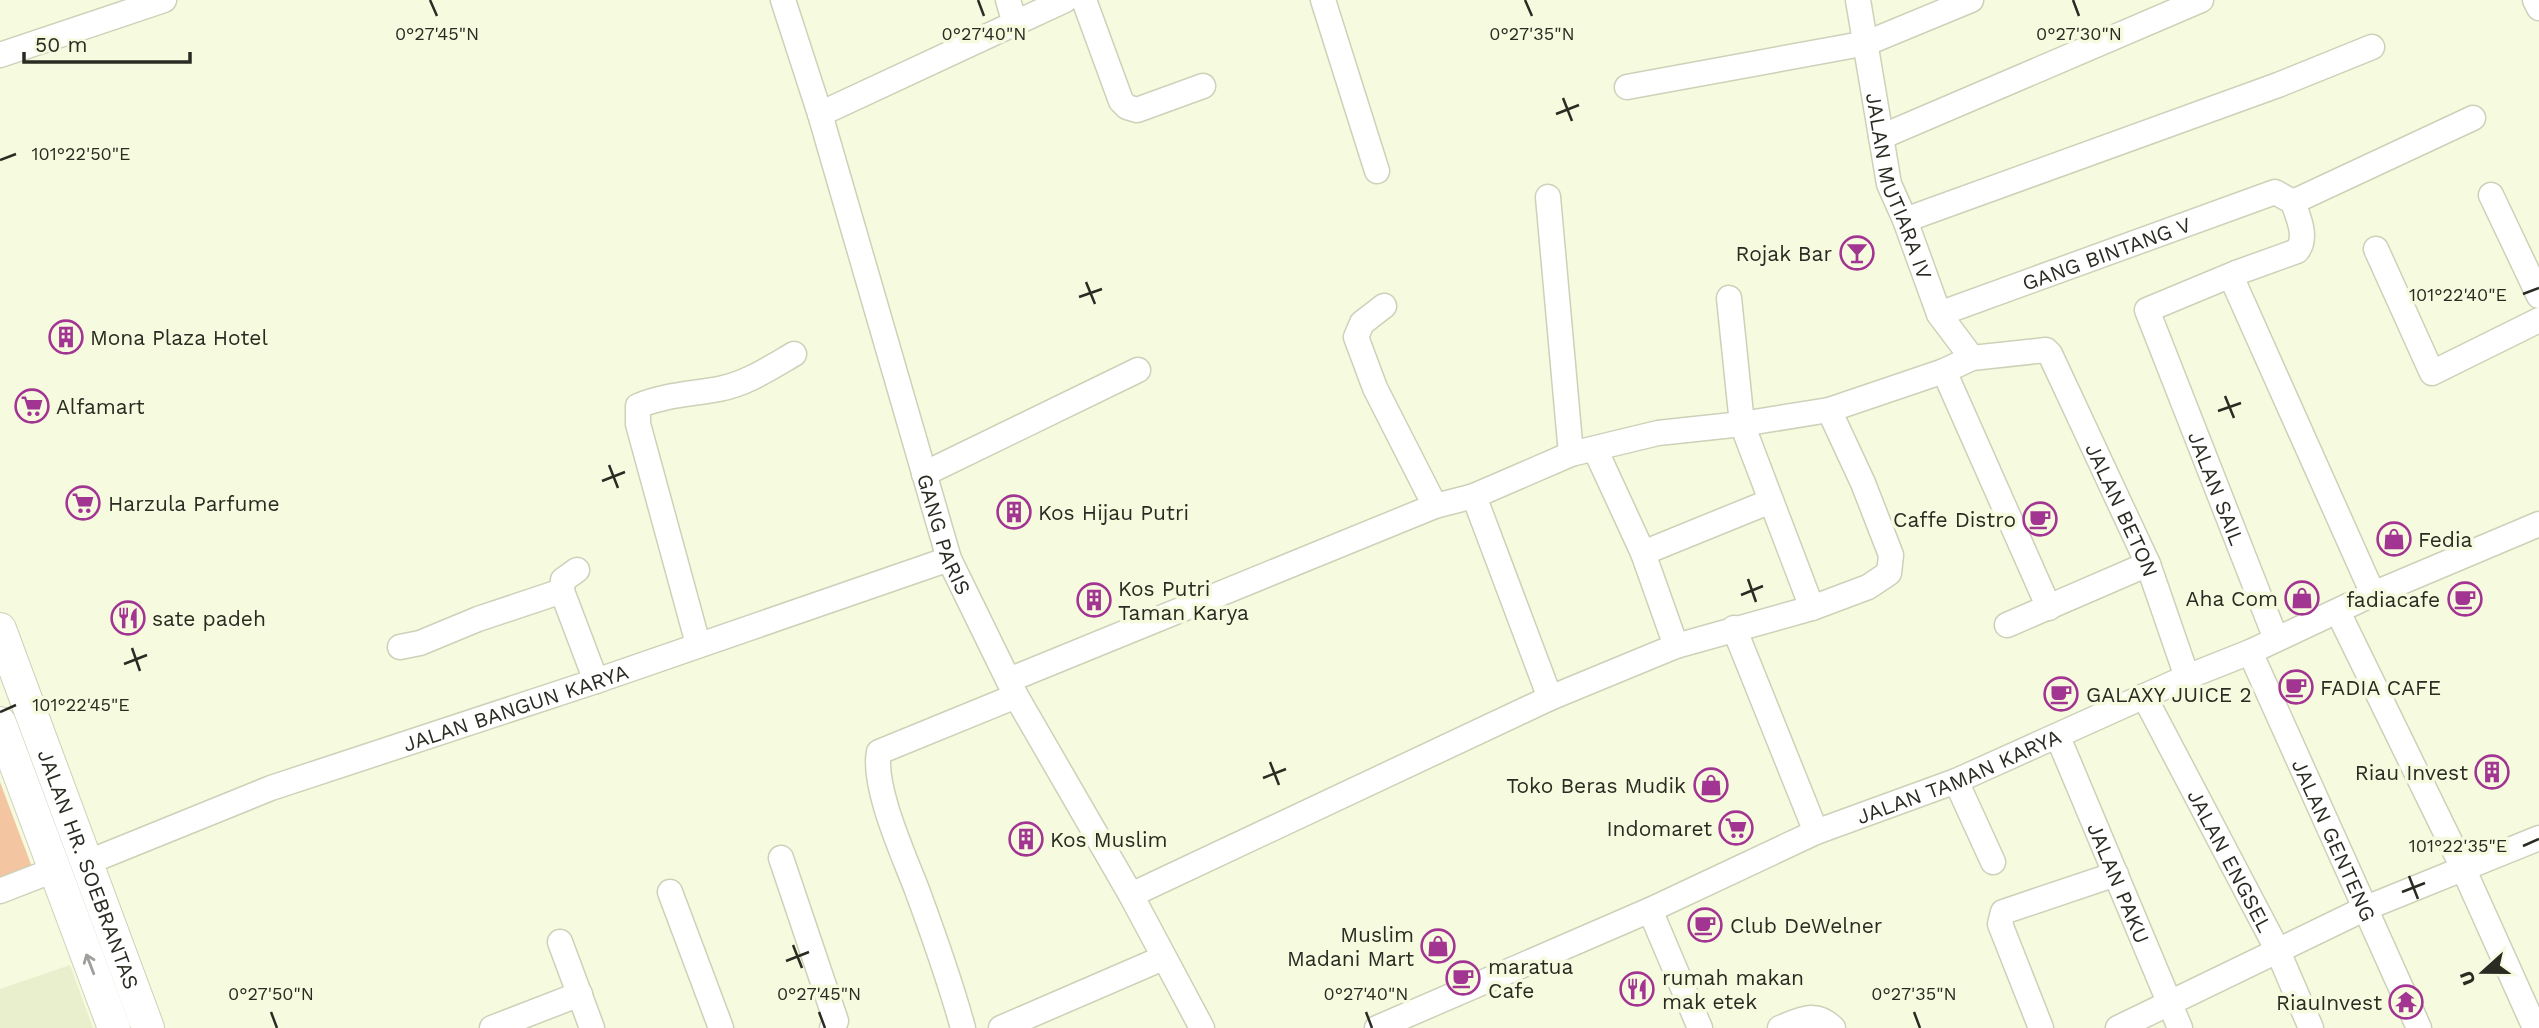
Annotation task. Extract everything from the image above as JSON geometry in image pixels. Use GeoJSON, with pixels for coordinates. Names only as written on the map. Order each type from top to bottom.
{"type":"FeatureCollection","features":[{"type":"Feature","properties":{"kind":"main road","name":"JALAN HR. SOEBRANTAS"},"geometry":{"type":"LineString","coordinates":[[0,629],[148,1028]]}},
{"type":"Feature","properties":{"kind":"main road","name":"JALAN HR. SOEBRANTAS"},"geometry":{"type":"LineString","coordinates":[[0,723],[114,1028]]}},
{"type":"Feature","properties":{"kind":"main road"},"geometry":{"type":"LineString","coordinates":[[17,767],[47,756]]}},
{"type":"Feature","properties":{"kind":"street"},"geometry":{"type":"LineString","coordinates":[[0,55],[164,0]]}},
{"type":"Feature","properties":{"kind":"street","name":"GANG PARIS"},"geometry":{"type":"LineString","coordinates":[[783,0],[820,114],[949,559],[1013,688],[1131,895],[1202,1028]]}},
{"type":"Feature","properties":{"kind":"street"},"geometry":{"type":"LineString","coordinates":[[1008,0],[1015,24]]}},
{"type":"Feature","properties":{"kind":"street"},"geometry":{"type":"LineString","coordinates":[[820,114],[1065,0]]}},
{"type":"Feature","properties":{"kind":"street"},"geometry":{"type":"LineString","coordinates":[[1084,0],[1121,100],[1128,107],[1137,110],[1203,86]]}},
{"type":"Feature","properties":{"kind":"street"},"geometry":{"type":"LineString","coordinates":[[1323,0],[1377,171]]}},
{"type":"Feature","properties":{"kind":"street","name":"JALAN MUTIARA IV"},"geometry":{"type":"LineString","coordinates":[[1858,0],[1889,184],[1939,314],[1972,358]]}},
{"type":"Feature","properties":{"kind":"street"},"geometry":{"type":"LineString","coordinates":[[1627,87],[1867,43],[1971,0]]}},
{"type":"Feature","properties":{"kind":"street"},"geometry":{"type":"LineString","coordinates":[[1881,137],[2201,0]]}},
{"type":"Feature","properties":{"kind":"street"},"geometry":{"type":"LineString","coordinates":[[2535,0],[2539,8]]}},
{"type":"Feature","properties":{"kind":"street"},"geometry":{"type":"LineString","coordinates":[[1905,220],[2278,85],[2372,47]]}},
{"type":"Feature","properties":{"kind":"street","name":"GANG BINTANG V"},"geometry":{"type":"LineString","coordinates":[[1939,314],[2284,197],[2473,118]]}},
{"type":"Feature","properties":{"kind":"street"},"geometry":{"type":"LineString","coordinates":[[2491,195],[2539,296]]}},
{"type":"Feature","properties":{"kind":"street"},"geometry":{"type":"LineString","coordinates":[[1548,197],[1583,451],[1643,553],[1676,646]]}},
{"type":"Feature","properties":{"kind":"street"},"geometry":{"type":"LineString","coordinates":[[2284,197],[2302,235],[2302,244],[2297,251],[2236,273],[2234,283],[2373,594]]}},
{"type":"Feature","properties":{"kind":"street"},"geometry":{"type":"LineString","coordinates":[[2375,249],[2432,373],[2539,320]]}},
{"type":"Feature","properties":{"kind":"street","name":"JALAN SAIL"},"geometry":{"type":"LineString","coordinates":[[2236,273],[2147,310],[2276,639]]}},
{"type":"Feature","properties":{"kind":"street"},"geometry":{"type":"LineString","coordinates":[[1729,298],[1742,424],[1812,608]]}},
{"type":"Feature","properties":{"kind":"street"},"geometry":{"type":"LineString","coordinates":[[1384,306],[1362,323],[1356,337],[1375,388],[1435,506]]}},
{"type":"Feature","properties":{"kind":"street","name":"JALAN BETON"},"geometry":{"type":"LineString","coordinates":[[1972,358],[2046,350],[2050,354],[2148,564],[2188,677]]}},
{"type":"Feature","properties":{"kind":"street"},"geometry":{"type":"LineString","coordinates":[[698,644],[638,424],[638,406],[650,401],[721,389],[747,381],[794,354]]}},
{"type":"Feature","properties":{"kind":"street"},"geometry":{"type":"LineString","coordinates":[[963,1028],[951,984],[891,820],[876,765],[879,752],[1013,688],[1435,506],[1474,496],[1583,451],[1658,433],[1742,424],[1829,410],[1944,371],[1972,358]]}},
{"type":"Feature","properties":{"kind":"street"},"geometry":{"type":"LineString","coordinates":[[924,474],[1138,370]]}},
{"type":"Feature","properties":{"kind":"street"},"geometry":{"type":"LineString","coordinates":[[1944,371],[2049,608]]}},
{"type":"Feature","properties":{"kind":"street"},"geometry":{"type":"LineString","coordinates":[[1131,895],[1550,698],[1676,646],[1812,608],[1867,587],[1889,573],[1891,555],[1863,483],[1829,410]]}},
{"type":"Feature","properties":{"kind":"street"},"geometry":{"type":"LineString","coordinates":[[1474,496],[1550,698]]}},
{"type":"Feature","properties":{"kind":"street"},"geometry":{"type":"LineString","coordinates":[[1643,553],[1771,501]]}},
{"type":"Feature","properties":{"kind":"street","name":"JALAN TAMAN KARYA"},"geometry":{"type":"LineString","coordinates":[[1377,1028],[1650,910],[1816,831],[1956,781],[2144,696],[2250,652],[2373,594],[2539,524]]}},
{"type":"Feature","properties":{"kind":"street","name":"JALAN BANGUN KARYA"},"geometry":{"type":"LineString","coordinates":[[86,863],[271,788],[596,681],[949,559]]}},
{"type":"Feature","properties":{"kind":"street"},"geometry":{"type":"LineString","coordinates":[[2007,625],[2148,564]]}},
{"type":"Feature","properties":{"kind":"street"},"geometry":{"type":"LineString","coordinates":[[577,570],[563,580],[562,591],[596,681]]}},
{"type":"Feature","properties":{"kind":"street"},"geometry":{"type":"LineString","coordinates":[[400,647],[420,643],[478,618],[562,591]]}},
{"type":"Feature","properties":{"kind":"street"},"geometry":{"type":"LineString","coordinates":[[2338,612],[2463,868],[2535,1028]]}},
{"type":"Feature","properties":{"kind":"street"},"geometry":{"type":"LineString","coordinates":[[1734,628],[1816,831]]}},
{"type":"Feature","properties":{"kind":"street","name":"JALAN GENTENG"},"geometry":{"type":"LineString","coordinates":[[2250,652],[2418,1028]]}},
{"type":"Feature","properties":{"kind":"street","name":"JALAN ENGSEL"},"geometry":{"type":"LineString","coordinates":[[2144,696],[2277,949],[2311,1028]]}},
{"type":"Feature","properties":{"kind":"street","name":"JALAN PAKU"},"geometry":{"type":"LineString","coordinates":[[2058,737],[2180,1028]]}},
{"type":"Feature","properties":{"kind":"street"},"geometry":{"type":"LineString","coordinates":[[1956,781],[1993,862]]}},
{"type":"Feature","properties":{"kind":"street"},"geometry":{"type":"LineString","coordinates":[[2118,1028],[2366,908],[2539,838]]}},
{"type":"Feature","properties":{"kind":"street"},"geometry":{"type":"LineString","coordinates":[[781,858],[836,1021],[832,1028]]}},
{"type":"Feature","properties":{"kind":"street"},"geometry":{"type":"LineString","coordinates":[[0,891],[54,870]]}},
{"type":"Feature","properties":{"kind":"street"},"geometry":{"type":"LineString","coordinates":[[2041,1028],[2000,924],[2003,912],[2116,874]]}},
{"type":"Feature","properties":{"kind":"street"},"geometry":{"type":"LineString","coordinates":[[670,892],[721,1028]]}},
{"type":"Feature","properties":{"kind":"street"},"geometry":{"type":"LineString","coordinates":[[1650,910],[1700,1028]]}},
{"type":"Feature","properties":{"kind":"street"},"geometry":{"type":"LineString","coordinates":[[559,942],[592,1028]]}},
{"type":"Feature","properties":{"kind":"street"},"geometry":{"type":"LineString","coordinates":[[1001,1028],[1163,958]]}},
{"type":"Feature","properties":{"kind":"street"},"geometry":{"type":"LineString","coordinates":[[492,1028],[580,994]]}},
{"type":"Feature","properties":{"kind":"street"},"geometry":{"type":"LineString","coordinates":[[1780,1028],[1808,1017],[1824,1019],[1833,1028]]}},
{"type":"Feature","properties":{"kind":"shaded area"},"geometry":{"type":"Polygon","coordinates":[[[0,782],[32,867],[0,879],[0,782]]]}},
{"type":"Feature","properties":{"kind":"shaded area"},"geometry":{"type":"Polygon","coordinates":[[[70,965],[93,1028],[0,1028],[0,989],[70,965]]]}},
{"type":"Feature","properties":{"kind":"place","name":"Rojak Bar"},"geometry":{"type":"Point","coordinates":[1857,253]}},
{"type":"Feature","properties":{"kind":"place","name":"Mona Plaza Hotel"},"geometry":{"type":"Point","coordinates":[66,337]}},
{"type":"Feature","properties":{"kind":"place","name":"Alfamart"},"geometry":{"type":"Point","coordinates":[32,406]}},
{"type":"Feature","properties":{"kind":"place","name":"Harzula Parfume"},"geometry":{"type":"Point","coordinates":[83,503]}},
{"type":"Feature","properties":{"kind":"place","name":"Kos Hijau Putri"},"geometry":{"type":"Point","coordinates":[1014,512]}},
{"type":"Feature","properties":{"kind":"place","name":"Caffe Distro"},"geometry":{"type":"Point","coordinates":[2040,519]}},
{"type":"Feature","properties":{"kind":"place","name":"Fedia"},"geometry":{"type":"Point","coordinates":[2394,539]}},
{"type":"Feature","properties":{"kind":"place","name":"Aha Com"},"geometry":{"type":"Point","coordinates":[2302,598]}},
{"type":"Feature","properties":{"kind":"place","name":"fadiacafe"},"geometry":{"type":"Point","coordinates":[2465,599]}},
{"type":"Feature","properties":{"kind":"place","name":"Kos Putri Taman Karya"},"geometry":{"type":"Point","coordinates":[1094,600]}},
{"type":"Feature","properties":{"kind":"place","name":"sate padeh"},"geometry":{"type":"Point","coordinates":[128,618]}},
{"type":"Feature","properties":{"kind":"place","name":"FADIA CAFE"},"geometry":{"type":"Point","coordinates":[2296,687]}},
{"type":"Feature","properties":{"kind":"place","name":"GALAXY JUICE 2"},"geometry":{"type":"Point","coordinates":[2061,694]}},
{"type":"Feature","properties":{"kind":"place","name":"Riau Invest"},"geometry":{"type":"Point","coordinates":[2492,772]}},
{"type":"Feature","properties":{"kind":"place","name":"Toko Beras Mudik"},"geometry":{"type":"Point","coordinates":[1711,785]}},
{"type":"Feature","properties":{"kind":"place","name":"Indomaret"},"geometry":{"type":"Point","coordinates":[1736,828]}},
{"type":"Feature","properties":{"kind":"place","name":"Kos Muslim"},"geometry":{"type":"Point","coordinates":[1026,839]}},
{"type":"Feature","properties":{"kind":"place","name":"Club DeWelner"},"geometry":{"type":"Point","coordinates":[1705,925]}},
{"type":"Feature","properties":{"kind":"place","name":"Muslim Madani Mart"},"geometry":{"type":"Point","coordinates":[1438,946]}},
{"type":"Feature","properties":{"kind":"place","name":"maratua Cafe"},"geometry":{"type":"Point","coordinates":[1463,978]}},
{"type":"Feature","properties":{"kind":"place","name":"rumah makan mak etek"},"geometry":{"type":"Point","coordinates":[1637,989]}},
{"type":"Feature","properties":{"kind":"place","name":"RiauInvest"},"geometry":{"type":"Point","coordinates":[2406,1002]}}]}
